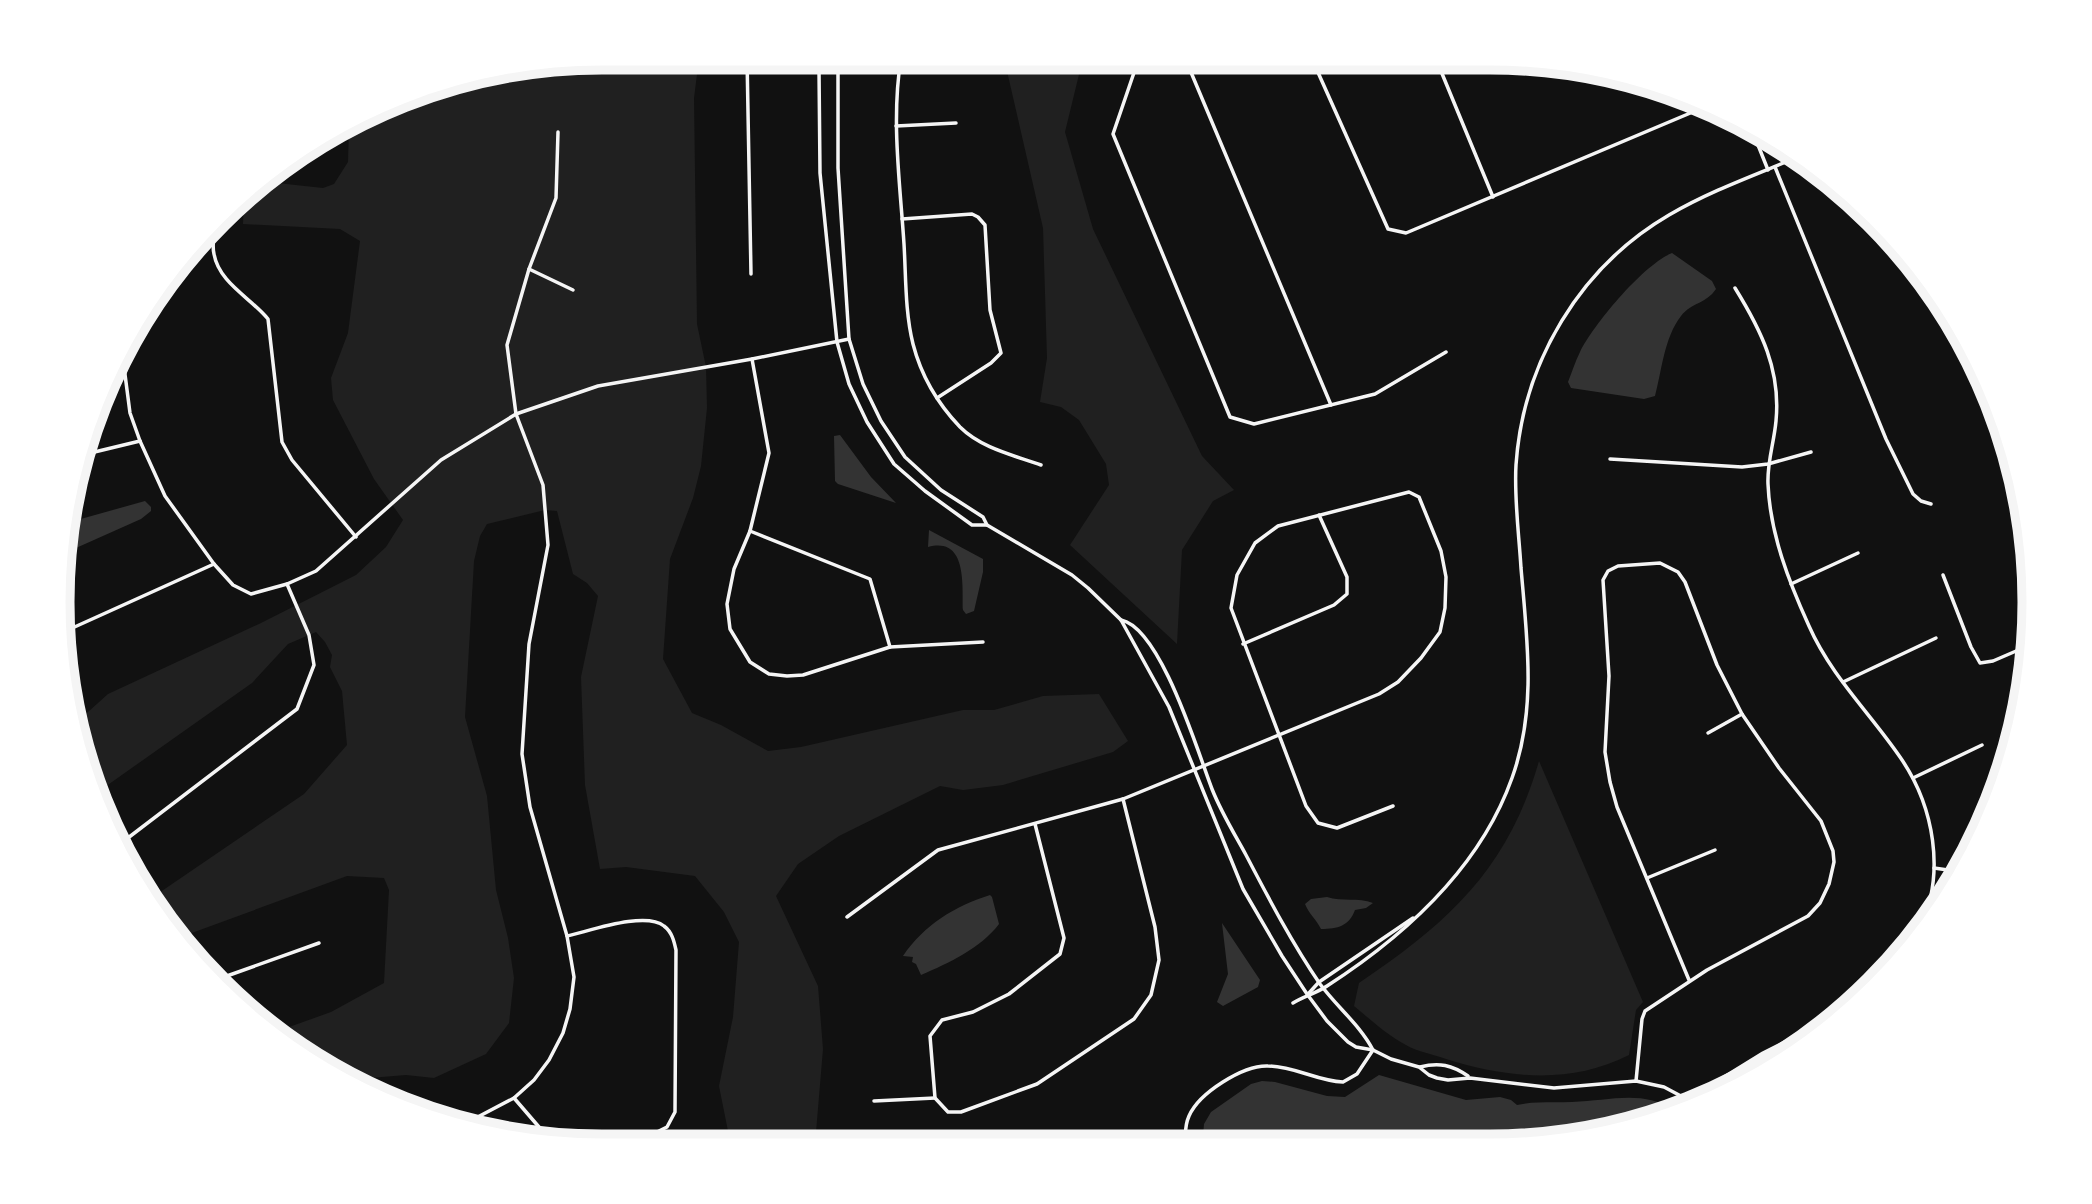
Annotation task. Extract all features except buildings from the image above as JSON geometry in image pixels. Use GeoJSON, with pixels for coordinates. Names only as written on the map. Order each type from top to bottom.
{"type":"FeatureCollection","features":[{"type":"Feature","properties":{"kind":"street"},"geometry":{"type":"LineString","coordinates":[[746,70],[751,274]]}},
{"type":"Feature","properties":{"kind":"street"},"geometry":{"type":"LineString","coordinates":[[987,525],[983,517],[941,490],[905,457],[881,421],[869,396],[849,339],[838,168],[838,71],[819,70],[820,173],[837,342],[855,397],[867,422],[894,464],[925,491],[972,525],[987,525],[1072,575],[1121,620],[1164,694],[1243,889],[1307,994],[1327,1021],[1356,1047],[1373,1050],[1437,1078],[1448,1080],[1470,1077],[1554,1088],[1636,1081],[1664,1087],[1684,1098]]}},
{"type":"Feature","properties":{"kind":"street"},"geometry":{"type":"LineString","coordinates":[[900,70],[896,126],[913,344],[937,398],[959,426],[976,440],[1041,465]]}},
{"type":"Feature","properties":{"kind":"street"},"geometry":{"type":"LineString","coordinates":[[1135,70],[1113,134],[1230,417],[1254,424],[1375,394],[1446,352]]}},
{"type":"Feature","properties":{"kind":"street"},"geometry":{"type":"LineString","coordinates":[[1190,70],[1331,405]]}},
{"type":"Feature","properties":{"kind":"street"},"geometry":{"type":"LineString","coordinates":[[1317,70],[1388,229],[1406,233],[1696,111]]}},
{"type":"Feature","properties":{"kind":"street"},"geometry":{"type":"LineString","coordinates":[[1441,70],[1493,197]]}},
{"type":"Feature","properties":{"kind":"street"},"geometry":{"type":"LineString","coordinates":[[896,126],[956,124]]}},
{"type":"Feature","properties":{"kind":"street"},"geometry":{"type":"LineString","coordinates":[[475,1119],[514,1098],[534,1080],[549,1060],[563,1033],[570,1009],[574,977],[567,936],[530,807],[522,754],[529,644],[548,545],[543,485],[516,414],[507,345],[529,269],[556,198],[558,132]]}},
{"type":"Feature","properties":{"kind":"street"},"geometry":{"type":"LineString","coordinates":[[1757,141],[1768,170]]}},
{"type":"Feature","properties":{"kind":"street"},"geometry":{"type":"LineString","coordinates":[[1307,994],[1324,988],[1377,950],[1422,911],[1463,868],[1491,827],[1511,780],[1522,742],[1528,704],[1529,668],[1516,464],[1527,401],[1548,345],[1566,313],[1588,283],[1632,240],[1686,205],[1788,161]]}},
{"type":"Feature","properties":{"kind":"street"},"geometry":{"type":"LineString","coordinates":[[1775,167],[1886,439],[1913,494],[1921,501],[1931,504]]}},
{"type":"Feature","properties":{"kind":"street"},"geometry":{"type":"LineString","coordinates":[[902,219],[972,214],[985,225],[990,310],[1001,353],[991,363],[937,398]]}},
{"type":"Feature","properties":{"kind":"street"},"geometry":{"type":"LineString","coordinates":[[214,238],[214,255],[227,281],[268,319],[282,442],[292,460],[356,537]]}},
{"type":"Feature","properties":{"kind":"street"},"geometry":{"type":"LineString","coordinates":[[529,269],[573,290]]}},
{"type":"Feature","properties":{"kind":"street"},"geometry":{"type":"LineString","coordinates":[[1735,288],[1754,319],[1772,363],[1777,390],[1776,422],[1768,464],[1771,513],[1791,584],[1811,630],[1843,682],[1900,756],[1913,778],[1929,818],[1934,843],[1934,868],[1928,903]]}},
{"type":"Feature","properties":{"kind":"street"},"geometry":{"type":"LineString","coordinates":[[124,369],[130,413],[165,496],[214,564],[233,585],[251,594],[287,584],[316,571],[441,460],[516,414],[598,386],[849,339]]}},
{"type":"Feature","properties":{"kind":"street"},"geometry":{"type":"LineString","coordinates":[[752,359],[769,453],[750,531],[734,569],[727,604],[730,629],[750,662],[769,674],[803,675],[890,647],[983,642]]}},
{"type":"Feature","properties":{"kind":"street"},"geometry":{"type":"LineString","coordinates":[[91,454],[140,442]]}},
{"type":"Feature","properties":{"kind":"street"},"geometry":{"type":"LineString","coordinates":[[1610,459],[1742,467],[1768,464],[1811,452]]}},
{"type":"Feature","properties":{"kind":"street"},"geometry":{"type":"LineString","coordinates":[[847,917],[938,850],[1123,799],[1204,767],[1278,735],[1379,694],[1398,681],[1422,658],[1440,632],[1445,608],[1446,577],[1441,551],[1419,497],[1409,492],[1278,526],[1255,543],[1237,575],[1231,608],[1243,644],[1278,735],[1306,806],[1318,823],[1337,828],[1393,806]]}},
{"type":"Feature","properties":{"kind":"street"},"geometry":{"type":"LineString","coordinates":[[1243,644],[1334,605],[1346,594],[1346,578],[1319,515]]}},
{"type":"Feature","properties":{"kind":"street"},"geometry":{"type":"LineString","coordinates":[[750,531],[870,579],[890,647]]}},
{"type":"Feature","properties":{"kind":"street"},"geometry":{"type":"LineString","coordinates":[[1791,584],[1858,553]]}},
{"type":"Feature","properties":{"kind":"street"},"geometry":{"type":"LineString","coordinates":[[1636,1081],[1643,1015],[1648,1008],[1689,980],[1808,916],[1820,903],[1832,873],[1833,851],[1826,830],[1742,714],[1717,665],[1685,582],[1678,572],[1660,563],[1618,566],[1608,571],[1602,580],[1609,676],[1605,741],[1607,762],[1617,807],[1689,980]]}},
{"type":"Feature","properties":{"kind":"street"},"geometry":{"type":"LineString","coordinates":[[71,629],[214,564]]}},
{"type":"Feature","properties":{"kind":"street"},"geometry":{"type":"LineString","coordinates":[[1943,575],[1971,648],[1980,663],[1993,661],[2019,650]]}},
{"type":"Feature","properties":{"kind":"street"},"geometry":{"type":"LineString","coordinates":[[126,839],[297,709],[314,665],[309,635],[287,584]]}},
{"type":"Feature","properties":{"kind":"street"},"geometry":{"type":"LineString","coordinates":[[1121,620],[1139,632],[1164,669],[1180,701],[1226,821],[1270,903],[1319,982],[1366,1036],[1373,1050]]}},
{"type":"Feature","properties":{"kind":"street"},"geometry":{"type":"LineString","coordinates":[[1843,682],[1936,638]]}},
{"type":"Feature","properties":{"kind":"street"},"geometry":{"type":"LineString","coordinates":[[1708,733],[1742,714]]}},
{"type":"Feature","properties":{"kind":"street"},"geometry":{"type":"LineString","coordinates":[[1913,778],[1982,745]]}},
{"type":"Feature","properties":{"kind":"street"},"geometry":{"type":"LineString","coordinates":[[1035,824],[1064,938],[1060,954],[1009,994],[973,1012],[942,1020],[930,1036],[935,1098],[948,1112],[961,1112],[1037,1084],[1134,1019],[1151,995],[1159,960],[1156,938],[1123,799]]}},
{"type":"Feature","properties":{"kind":"street"},"geometry":{"type":"LineString","coordinates":[[1647,878],[1715,850]]}},
{"type":"Feature","properties":{"kind":"street"},"geometry":{"type":"LineString","coordinates":[[1934,868],[1950,870]]}},
{"type":"Feature","properties":{"kind":"street"},"geometry":{"type":"LineString","coordinates":[[1293,1003],[1422,911]]}},
{"type":"Feature","properties":{"kind":"street"},"geometry":{"type":"LineString","coordinates":[[567,936],[646,919],[663,925],[673,936],[677,950],[675,1111],[667,1127],[653,1134]]}},
{"type":"Feature","properties":{"kind":"street"},"geometry":{"type":"LineString","coordinates":[[225,977],[319,943]]}},
{"type":"Feature","properties":{"kind":"street"},"geometry":{"type":"LineString","coordinates":[[1713,1085],[1763,1053],[1799,1035]]}},
{"type":"Feature","properties":{"kind":"street"},"geometry":{"type":"LineString","coordinates":[[1186,1134],[1186,1125],[1196,1105],[1207,1094],[1240,1072],[1259,1066],[1272,1066],[1343,1082],[1357,1074],[1373,1050]]}},
{"type":"Feature","properties":{"kind":"street"},"geometry":{"type":"LineString","coordinates":[[1419,1068],[1432,1064],[1447,1065],[1470,1077]]}},
{"type":"Feature","properties":{"kind":"street"},"geometry":{"type":"LineString","coordinates":[[514,1098],[542,1130]]}},
{"type":"Feature","properties":{"kind":"street"},"geometry":{"type":"LineString","coordinates":[[874,1101],[935,1098]]}},
{"type":"Feature","properties":{"kind":"shaded area"},"geometry":{"type":"Polygon","coordinates":[[[698,70],[694,98],[697,324],[706,367],[707,408],[701,466],[693,498],[670,559],[663,659],[692,713],[721,725],[768,751],[801,747],[963,710],[994,710],[1043,696],[1099,694],[1128,741],[1113,752],[1003,785],[963,790],[940,786],[839,836],[798,864],[776,896],[818,986],[823,1049],[816,1134],[727,1134],[719,1086],[733,1017],[739,942],[724,912],[695,876],[626,867],[600,869],[585,785],[581,677],[598,596],[587,583],[573,574],[557,511],[545,510],[487,524],[480,536],[474,561],[465,717],[487,796],[496,890],[508,938],[514,978],[509,1023],[486,1054],[434,1078],[406,1075],[366,1078],[336,1063],[285,1029],[331,1012],[384,983],[389,890],[384,878],[347,876],[187,935],[157,894],[304,794],[347,745],[342,691],[330,667],[332,655],[316,632],[288,644],[252,683],[103,788],[83,717],[108,694],[261,623],[356,575],[386,547],[403,520],[374,479],[333,400],[331,378],[348,333],[360,241],[340,229],[243,224],[244,209],[272,185],[277,183],[323,188],[334,184],[348,162],[349,134],[398,110],[464,88],[498,80],[567,71],[698,70]]]}},
{"type":"Feature","properties":{"kind":"shaded area"},"geometry":{"type":"Polygon","coordinates":[[[1007,70],[1080,70],[1065,132],[1093,229],[1202,456],[1234,490],[1213,501],[1182,550],[1177,644],[1070,545],[1109,485],[1106,464],[1079,420],[1061,407],[1040,402],[1047,358],[1043,228],[1007,70]]]}},
{"type":"Feature","properties":{"kind":"shaded area"},"geometry":{"type":"Polygon","coordinates":[[[1672,253],[1712,281],[1716,289],[1708,298],[1685,311],[1675,325],[1667,344],[1655,396],[1644,399],[1571,388],[1568,382],[1596,326],[1634,282],[1672,253]]]}},
{"type":"Feature","properties":{"kind":"shaded area"},"geometry":{"type":"Polygon","coordinates":[[[840,435],[871,477],[896,503],[835,481],[834,436],[840,435]]]}},
{"type":"Feature","properties":{"kind":"shaded area"},"geometry":{"type":"Polygon","coordinates":[[[145,501],[151,507],[151,511],[141,519],[73,549],[77,520],[145,501]]]}},
{"type":"Feature","properties":{"kind":"shaded area"},"geometry":{"type":"Polygon","coordinates":[[[929,530],[983,559],[983,572],[974,611],[966,614],[963,610],[962,577],[956,556],[950,549],[941,546],[928,547],[929,530]]]}},
{"type":"Feature","properties":{"kind":"shaded area"},"geometry":{"type":"Polygon","coordinates":[[[1539,761],[1643,1002],[1636,1010],[1629,1055],[1584,1071],[1538,1075],[1492,1071],[1415,1049],[1392,1037],[1354,1006],[1359,983],[1421,938],[1471,890],[1492,863],[1526,799],[1539,761]]]}},
{"type":"Feature","properties":{"kind":"shaded area"},"geometry":{"type":"Polygon","coordinates":[[[990,895],[999,924],[974,948],[921,975],[916,964],[912,962],[913,957],[903,956],[921,935],[941,918],[990,895]]]}},
{"type":"Feature","properties":{"kind":"shaded area"},"geometry":{"type":"Polygon","coordinates":[[[1327,897],[1373,903],[1366,908],[1355,910],[1350,920],[1342,926],[1321,929],[1305,904],[1311,899],[1327,897]]]}},
{"type":"Feature","properties":{"kind":"shaded area"},"geometry":{"type":"Polygon","coordinates":[[[1222,923],[1260,980],[1258,987],[1223,1006],[1217,1002],[1228,974],[1222,923]]]}},
{"type":"Feature","properties":{"kind":"shaded area"},"geometry":{"type":"Polygon","coordinates":[[[1379,1075],[1466,1100],[1500,1097],[1517,1105],[1638,1098],[1665,1105],[1594,1124],[1525,1133],[1203,1134],[1204,1124],[1211,1112],[1251,1084],[1262,1081],[1327,1096],[1345,1097],[1379,1075]]]}}]}
